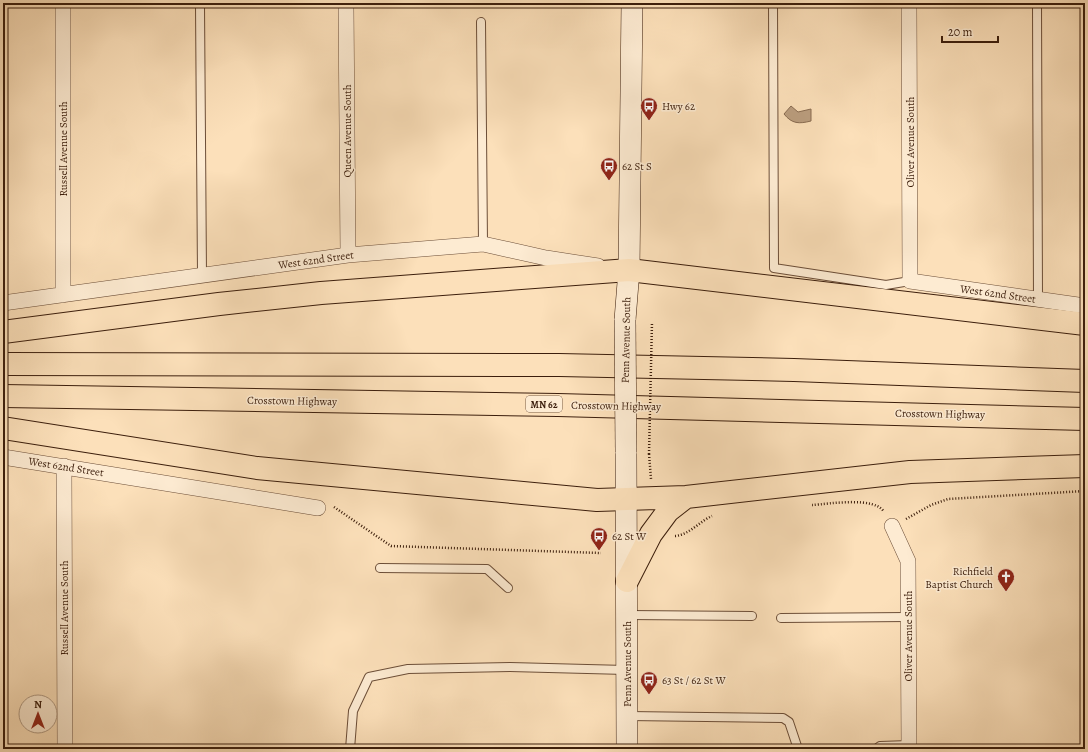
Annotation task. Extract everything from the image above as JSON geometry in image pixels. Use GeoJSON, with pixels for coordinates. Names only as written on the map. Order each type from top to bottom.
{"type":"FeatureCollection","features":[{"type":"Feature","properties":{"kind":"highway"},"geometry":{"type":"LineString","coordinates":[[3,332],[219,304],[321,293],[629,270],[1085,324]]}},
{"type":"Feature","properties":{"kind":"highway"},"geometry":{"type":"LineString","coordinates":[[3,364],[559,365],[802,370],[1085,381]]}},
{"type":"Feature","properties":{"kind":"highway","name":"Crosstown Highway"},"geometry":{"type":"LineString","coordinates":[[3,396],[558,404],[1085,419]]}},
{"type":"Feature","properties":{"kind":"highway"},"geometry":{"type":"LineString","coordinates":[[3,428],[257,468],[597,500],[686,497],[910,472],[1085,466]]}},
{"type":"Feature","properties":{"kind":"highway"},"geometry":{"type":"LineString","coordinates":[[627,581],[668,511],[686,497]]}},
{"type":"Feature","properties":{"kind":"main road","name":"Penn Avenue South"},"geometry":{"type":"LineString","coordinates":[[627,749],[625,320],[629,270],[632,3]]}},
{"type":"Feature","properties":{"kind":"street","name":"Russell Avenue South"},"geometry":{"type":"LineString","coordinates":[[63,3],[63,295]]}},
{"type":"Feature","properties":{"kind":"street","name":"Oliver Avenue South"},"geometry":{"type":"LineString","coordinates":[[909,3],[910,281]]}},
{"type":"Feature","properties":{"kind":"street","name":"Queen Avenue South"},"geometry":{"type":"LineString","coordinates":[[346,6],[348,255]]}},
{"type":"Feature","properties":{"kind":"street","name":"West 62nd Street"},"geometry":{"type":"LineString","coordinates":[[3,303],[348,255],[482,244],[546,258],[629,270]]}},
{"type":"Feature","properties":{"kind":"street","name":"West 62nd Street"},"geometry":{"type":"LineString","coordinates":[[910,281],[1085,306]]}},
{"type":"Feature","properties":{"kind":"street","name":"West 62nd Street"},"geometry":{"type":"LineString","coordinates":[[3,457],[322,506]]}},
{"type":"Feature","properties":{"kind":"street","name":"Russell Avenue South"},"geometry":{"type":"LineString","coordinates":[[64,466],[65,749]]}},
{"type":"Feature","properties":{"kind":"street","name":"Oliver Avenue South"},"geometry":{"type":"LineString","coordinates":[[892,526],[908,561],[909,747]]}},
{"type":"Feature","properties":{"kind":"lane"},"geometry":{"type":"LineString","coordinates":[[773,3],[774,268],[886,285],[910,281]]}},
{"type":"Feature","properties":{"kind":"lane"},"geometry":{"type":"LineString","coordinates":[[1037,3],[1038,299]]}},
{"type":"Feature","properties":{"kind":"lane"},"geometry":{"type":"LineString","coordinates":[[200,5],[202,276]]}},
{"type":"Feature","properties":{"kind":"lane"},"geometry":{"type":"LineString","coordinates":[[481,22],[482,244]]}},
{"type":"Feature","properties":{"kind":"lane"},"geometry":{"type":"LineString","coordinates":[[380,568],[487,569],[508,588]]}},
{"type":"Feature","properties":{"kind":"lane"},"geometry":{"type":"LineString","coordinates":[[627,615],[752,616]]}},
{"type":"Feature","properties":{"kind":"lane"},"geometry":{"type":"LineString","coordinates":[[781,618],[908,617]]}},
{"type":"Feature","properties":{"kind":"lane"},"geometry":{"type":"LineString","coordinates":[[350,749],[353,711],[370,677],[408,669],[510,667],[627,670]]}},
{"type":"Feature","properties":{"kind":"lane"},"geometry":{"type":"LineString","coordinates":[[627,716],[782,718],[789,722],[798,749]]}},
{"type":"Feature","properties":{"kind":"lane"},"geometry":{"type":"LineString","coordinates":[[876,749],[880,746],[909,747]]}},
{"type":"Feature","properties":{"kind":"path"},"geometry":{"type":"LineString","coordinates":[[652,322],[649,454],[652,480]]}},
{"type":"Feature","properties":{"kind":"path"},"geometry":{"type":"LineString","coordinates":[[810,505],[865,502],[882,508],[892,526],[931,505],[948,499],[1085,491]]}},
{"type":"Feature","properties":{"kind":"path"},"geometry":{"type":"LineString","coordinates":[[322,506],[333,506],[391,546],[601,553]]}},
{"type":"Feature","properties":{"kind":"path"},"geometry":{"type":"LineString","coordinates":[[673,536],[677,536],[704,519],[717,514]]}},
{"type":"Feature","properties":{"kind":"shaded area"},"geometry":{"type":"Polygon","coordinates":[[[791,106],[798,112],[811,109],[811,121],[799,123],[790,120],[784,114],[791,106]]]}},
{"type":"Feature","properties":{"kind":"place","name":"Hwy 62"},"geometry":{"type":"Point","coordinates":[649,121]}},
{"type":"Feature","properties":{"kind":"place","name":"62 St S"},"geometry":{"type":"Point","coordinates":[609,181]}},
{"type":"Feature","properties":{"kind":"place","name":"62 St W"},"geometry":{"type":"Point","coordinates":[599,551]}},
{"type":"Feature","properties":{"kind":"place","name":"Richfield Baptist Church"},"geometry":{"type":"Point","coordinates":[1006,592]}},
{"type":"Feature","properties":{"kind":"place","name":"63 St / 62 St W"},"geometry":{"type":"Point","coordinates":[649,695]}}]}
